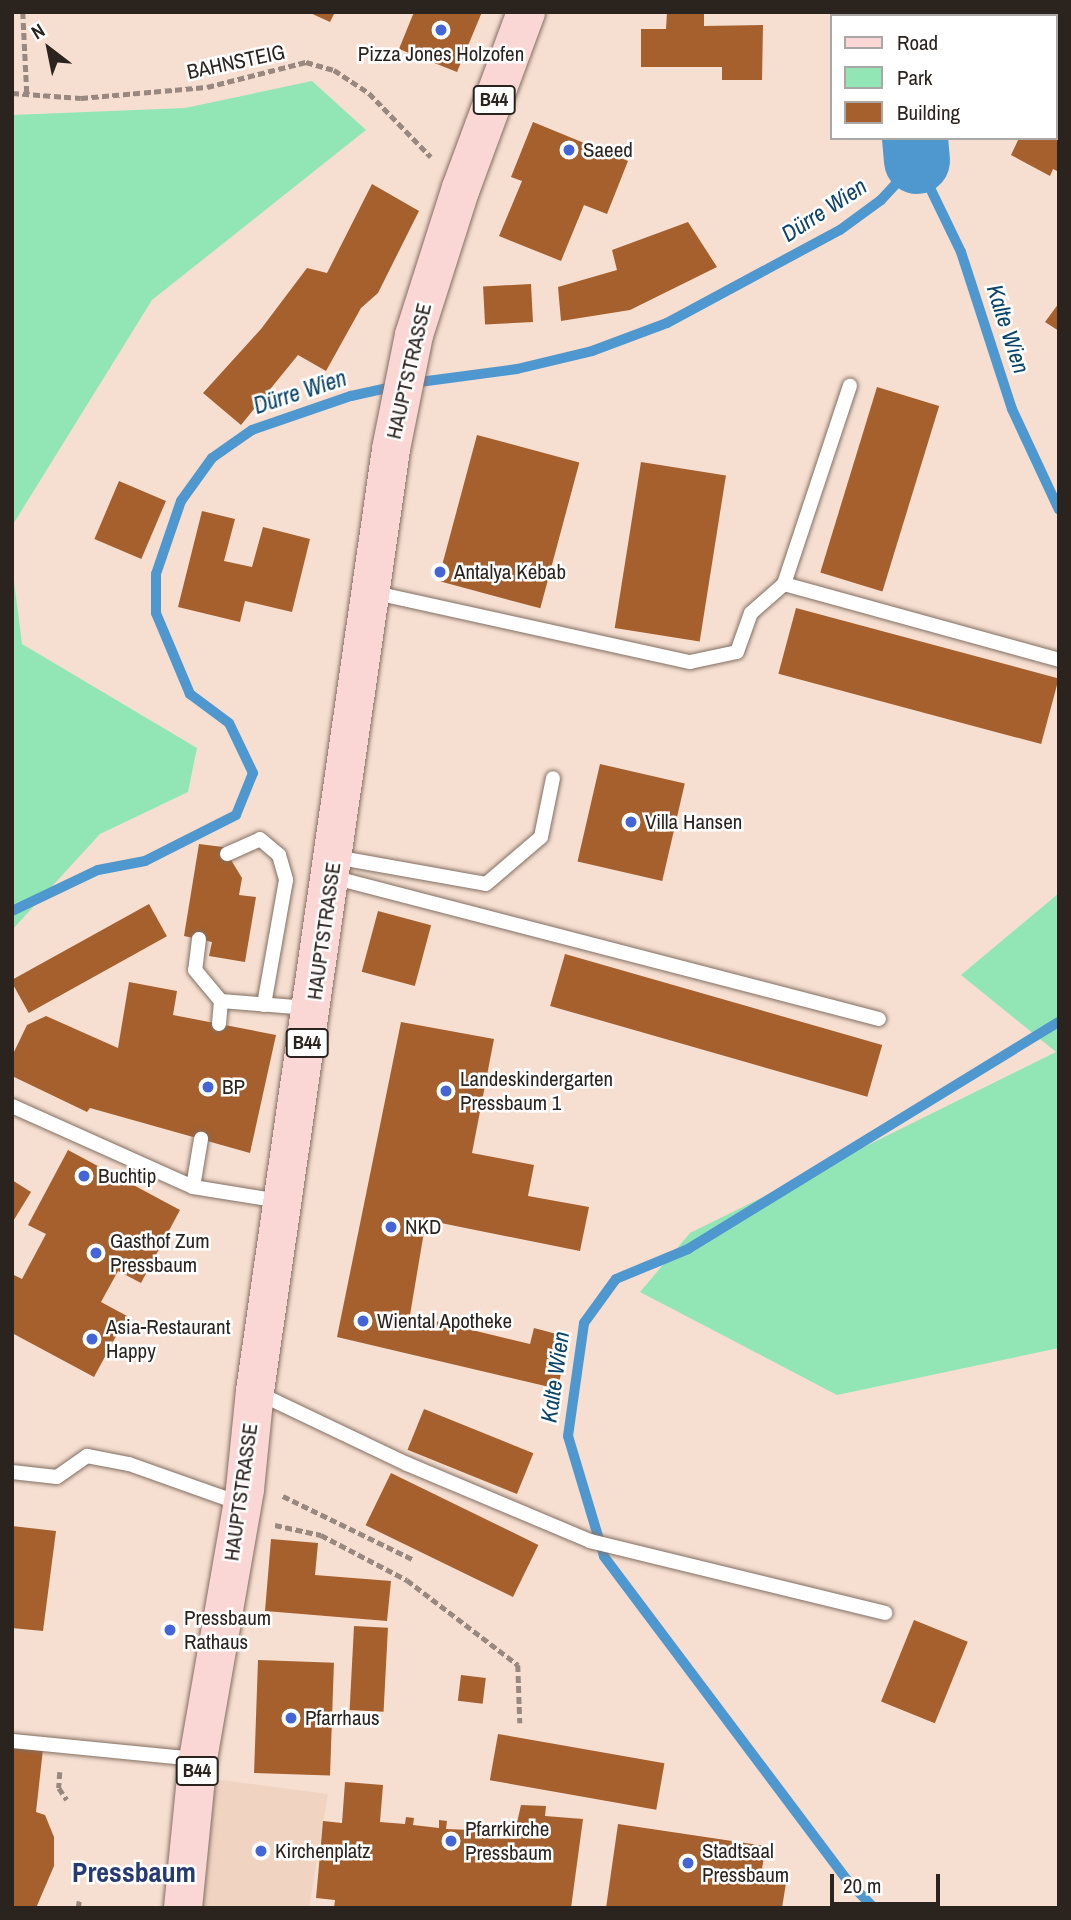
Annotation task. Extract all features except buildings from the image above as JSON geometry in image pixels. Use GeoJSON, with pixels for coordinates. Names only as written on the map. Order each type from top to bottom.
{"type":"FeatureCollection","features":[{"type":"Feature","properties":{"kind":"main road","name":"HAUPTSTRASSE"},"geometry":{"type":"LineString","coordinates":[[183,1908],[198,1759],[243,1503],[255,1391],[333,867],[368,591],[391,449],[414,335],[461,188],[526,12]]}},
{"type":"Feature","properties":{"kind":"lane"},"geometry":{"type":"LineString","coordinates":[[368,591],[690,662],[737,652],[751,613],[784,584],[850,386]]}},
{"type":"Feature","properties":{"kind":"lane"},"geometry":{"type":"LineString","coordinates":[[784,584],[1059,660]]}},
{"type":"Feature","properties":{"kind":"lane"},"geometry":{"type":"LineString","coordinates":[[333,867],[486,884],[541,837],[553,778]]}},
{"type":"Feature","properties":{"kind":"lane"},"geometry":{"type":"LineString","coordinates":[[227,854],[260,839],[279,855],[286,880],[264,1005]]}},
{"type":"Feature","properties":{"kind":"lane"},"geometry":{"type":"LineString","coordinates":[[333,867],[879,1019]]}},
{"type":"Feature","properties":{"kind":"lane"},"geometry":{"type":"LineString","coordinates":[[199,939],[195,970],[221,1001],[312,1009]]}},
{"type":"Feature","properties":{"kind":"lane"},"geometry":{"type":"LineString","coordinates":[[219,1024],[221,1001]]}},
{"type":"Feature","properties":{"kind":"lane"},"geometry":{"type":"LineString","coordinates":[[12,1106],[193,1188],[284,1202]]}},
{"type":"Feature","properties":{"kind":"lane"},"geometry":{"type":"LineString","coordinates":[[193,1188],[201,1139]]}},
{"type":"Feature","properties":{"kind":"lane"},"geometry":{"type":"LineString","coordinates":[[255,1391],[407,1464],[590,1541],[885,1613]]}},
{"type":"Feature","properties":{"kind":"lane"},"geometry":{"type":"LineString","coordinates":[[12,1472],[57,1477],[87,1456],[129,1464],[243,1503]]}},
{"type":"Feature","properties":{"kind":"lane"},"geometry":{"type":"LineString","coordinates":[[12,1741],[198,1759]]}},
{"type":"Feature","properties":{"kind":"path"},"geometry":{"type":"LineString","coordinates":[[23,12],[27,94]]}},
{"type":"Feature","properties":{"kind":"path","name":"BAHNSTEIG"},"geometry":{"type":"LineString","coordinates":[[12,92],[81,98],[207,87],[306,62],[334,70],[369,93],[461,188]]}},
{"type":"Feature","properties":{"kind":"path"},"geometry":{"type":"LineString","coordinates":[[243,1503],[290,1497],[414,1560]]}},
{"type":"Feature","properties":{"kind":"path"},"geometry":{"type":"LineString","coordinates":[[243,1503],[321,1535],[407,1580],[518,1665],[520,1723]]}},
{"type":"Feature","properties":{"kind":"path"},"geometry":{"type":"LineString","coordinates":[[78,1908],[79,1900]]}},
{"type":"Feature","properties":{"kind":"shaded area","name":"Kirchenplatz"},"geometry":{"type":"Polygon","coordinates":[[[213,1779],[328,1794],[309,1908],[198,1908],[213,1779]]]}},
{"type":"Feature","properties":{"kind":"green space"},"geometry":{"type":"Polygon","coordinates":[[[312,81],[366,130],[152,300],[12,526],[12,115],[185,108],[312,81]]]}},
{"type":"Feature","properties":{"kind":"green space"},"geometry":{"type":"Polygon","coordinates":[[[12,566],[22,644],[197,748],[188,792],[100,834],[12,930],[12,566]]]}},
{"type":"Feature","properties":{"kind":"green space"},"geometry":{"type":"Polygon","coordinates":[[[1059,893],[1059,1348],[837,1395],[640,1292],[690,1233],[1056,1052],[961,975],[1059,893]]]}},
{"type":"Feature","properties":{"kind":"waterway"},"geometry":{"type":"LineString","coordinates":[[915,140],[917,161]]}},
{"type":"Feature","properties":{"kind":"waterway","name":"Dürre Wien"},"geometry":{"type":"LineString","coordinates":[[412,383],[517,369],[592,351],[667,323],[840,230],[881,200],[917,161],[961,252],[1012,409],[1059,510]]}},
{"type":"Feature","properties":{"kind":"waterway","name":"Dürre Wien"},"geometry":{"type":"LineString","coordinates":[[12,911],[98,870],[145,861],[236,815],[253,773],[229,723],[190,694],[156,613],[156,574],[181,501],[212,458],[252,430],[351,396],[397,386]]}},
{"type":"Feature","properties":{"kind":"waterway","name":"Kalte Wien"},"geometry":{"type":"LineString","coordinates":[[874,1908],[847,1880],[604,1556],[568,1436],[584,1323],[616,1279],[688,1249],[1059,1022]]}},
{"type":"Feature","properties":{"kind":"place","name":"Pizza Jones Holzofen"},"geometry":{"type":"Point","coordinates":[441,30]}},
{"type":"Feature","properties":{"kind":"place","name":"Saeed"},"geometry":{"type":"Point","coordinates":[569,150]}},
{"type":"Feature","properties":{"kind":"place","name":"Antalya Kebab"},"geometry":{"type":"Point","coordinates":[440,572]}},
{"type":"Feature","properties":{"kind":"place","name":"Villa Hansen"},"geometry":{"type":"Point","coordinates":[631,822]}},
{"type":"Feature","properties":{"kind":"place","name":"BP"},"geometry":{"type":"Point","coordinates":[208,1087]}},
{"type":"Feature","properties":{"kind":"place","name":"Landeskindergarten Pressbaum 1"},"geometry":{"type":"Point","coordinates":[446,1091]}},
{"type":"Feature","properties":{"kind":"place","name":"Buchtip"},"geometry":{"type":"Point","coordinates":[84,1176]}},
{"type":"Feature","properties":{"kind":"place","name":"NKD"},"geometry":{"type":"Point","coordinates":[391,1227]}},
{"type":"Feature","properties":{"kind":"place","name":"Gasthof Zum Pressbaum"},"geometry":{"type":"Point","coordinates":[96,1253]}},
{"type":"Feature","properties":{"kind":"place","name":"Wiental Apotheke"},"geometry":{"type":"Point","coordinates":[363,1321]}},
{"type":"Feature","properties":{"kind":"place","name":"Asia-Restaurant Happy"},"geometry":{"type":"Point","coordinates":[92,1339]}},
{"type":"Feature","properties":{"kind":"place","name":"Pressbaum Rathaus"},"geometry":{"type":"Point","coordinates":[170,1630]}},
{"type":"Feature","properties":{"kind":"place","name":"Pfarrhaus"},"geometry":{"type":"Point","coordinates":[291,1718]}},
{"type":"Feature","properties":{"kind":"place","name":"Pfarrkirche Pressbaum"},"geometry":{"type":"Point","coordinates":[451,1841]}},
{"type":"Feature","properties":{"kind":"place","name":"Kirchenplatz"},"geometry":{"type":"Point","coordinates":[261,1851]}},
{"type":"Feature","properties":{"kind":"place","name":"Stadtsaal Pressbaum"},"geometry":{"type":"Point","coordinates":[688,1863]}},
{"type":"Feature","properties":{"kind":"district","name":"Pressbaum"},"geometry":{"type":"Point","coordinates":[134,1872]}}]}
